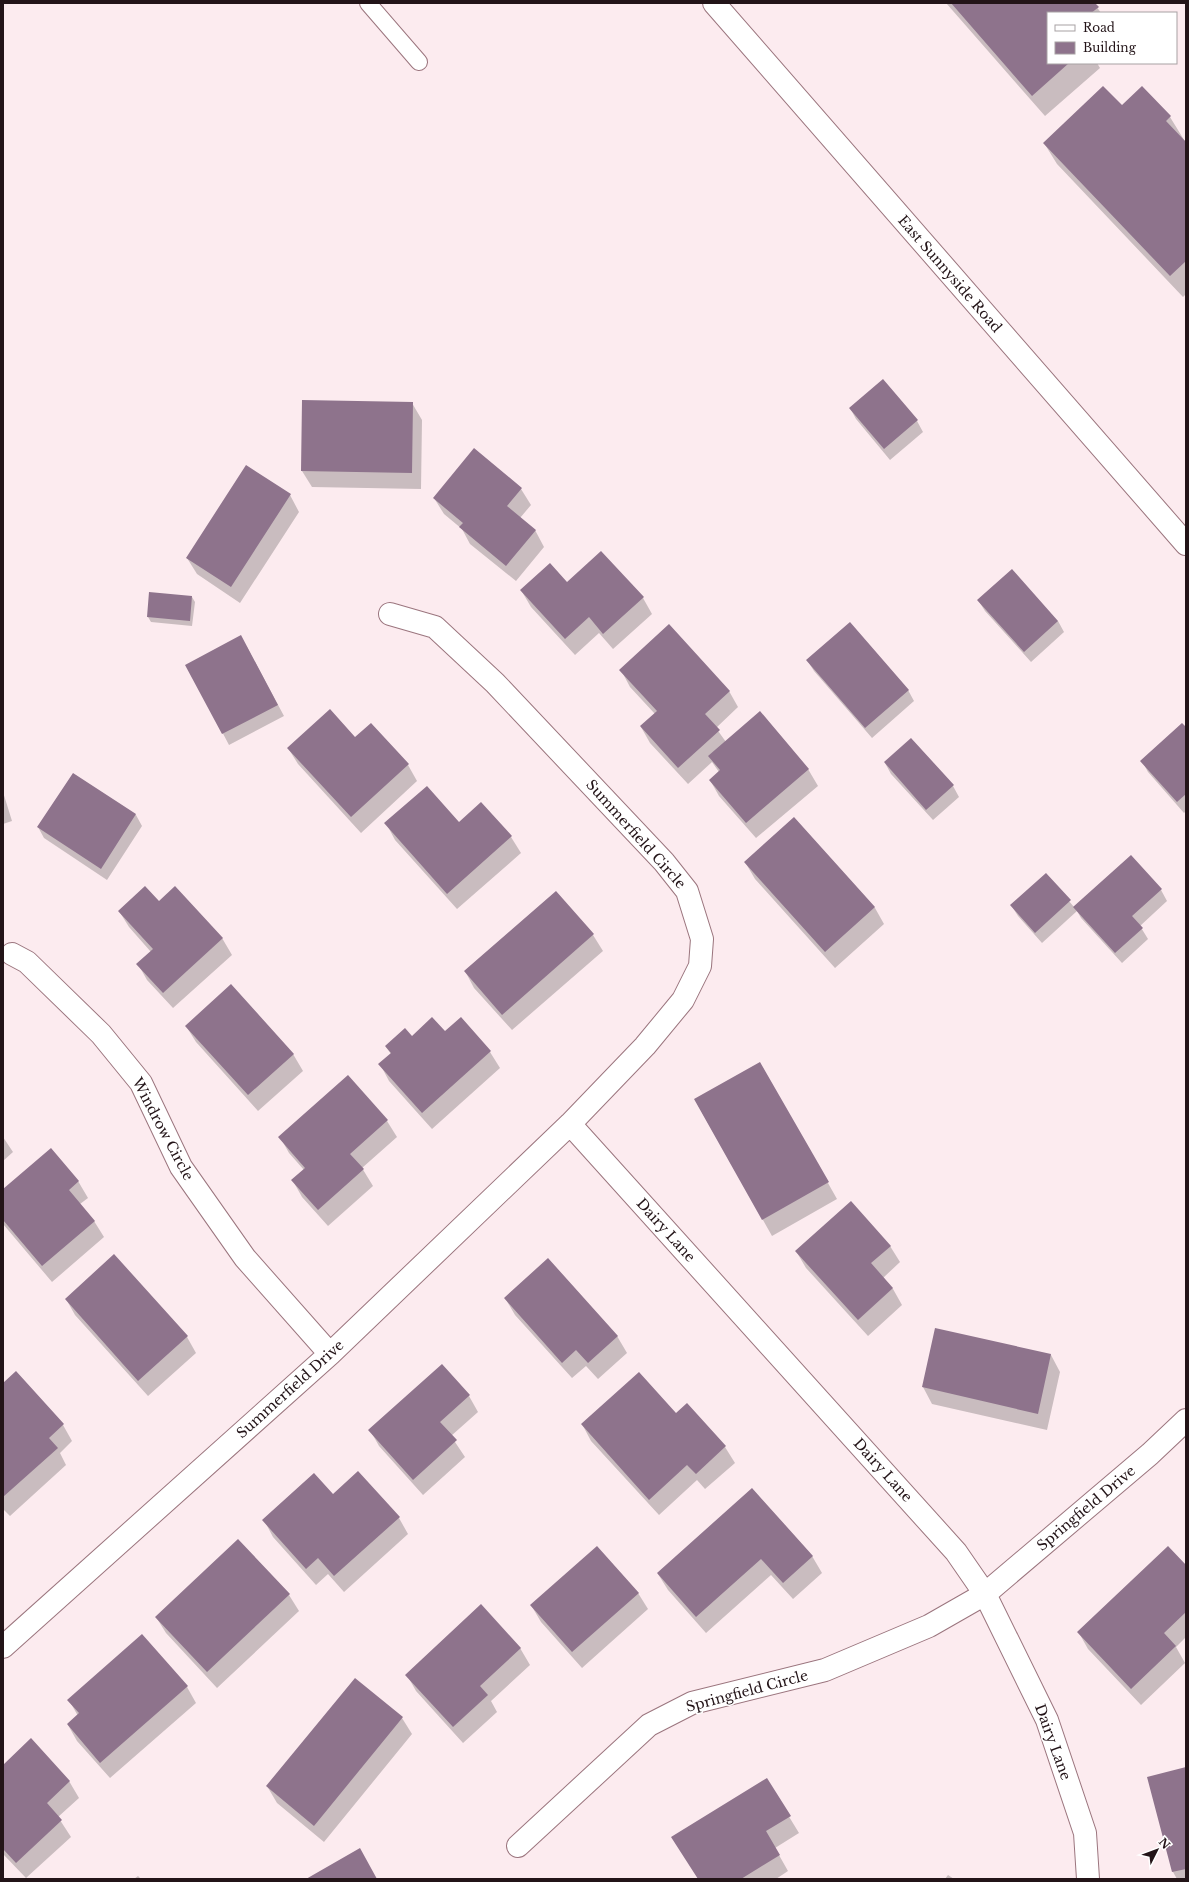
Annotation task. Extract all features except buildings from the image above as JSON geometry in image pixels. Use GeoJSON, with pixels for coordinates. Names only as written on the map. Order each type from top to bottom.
{"type":"FeatureCollection","features":[{"type":"Feature","properties":{"kind":"street","name":"East Sunnyside Road"},"geometry":{"type":"LineString","coordinates":[[714,3],[1186,544]]}},
{"type":"Feature","properties":{"kind":"street","name":"Summerfield Circle"},"geometry":{"type":"LineString","coordinates":[[390,614],[435,627],[495,683],[664,862],[687,892],[702,939],[700,966],[683,1000],[645,1046],[570,1124]]}},
{"type":"Feature","properties":{"kind":"street","name":"Windrow Circle"},"geometry":{"type":"LineString","coordinates":[[12,954],[27,962],[101,1034],[141,1083],[181,1167],[245,1258],[330,1354]]}},
{"type":"Feature","properties":{"kind":"street","name":"Summerfield Drive"},"geometry":{"type":"LineString","coordinates":[[3,1647],[330,1354],[570,1124]]}},
{"type":"Feature","properties":{"kind":"street","name":"Dairy Lane"},"geometry":{"type":"LineString","coordinates":[[570,1124],[956,1552],[985,1594],[1047,1720],[1085,1833],[1088,1879]]}},
{"type":"Feature","properties":{"kind":"street","name":"Springfield Drive"},"geometry":{"type":"LineString","coordinates":[[985,1594],[1150,1454],[1186,1420]]}},
{"type":"Feature","properties":{"kind":"street","name":"Springfield Circle"},"geometry":{"type":"LineString","coordinates":[[518,1846],[649,1725],[692,1703],[825,1670],[929,1626],[985,1594]]}},
{"type":"Feature","properties":{"kind":"lane"},"geometry":{"type":"LineString","coordinates":[[368,3],[419,62]]}}]}
